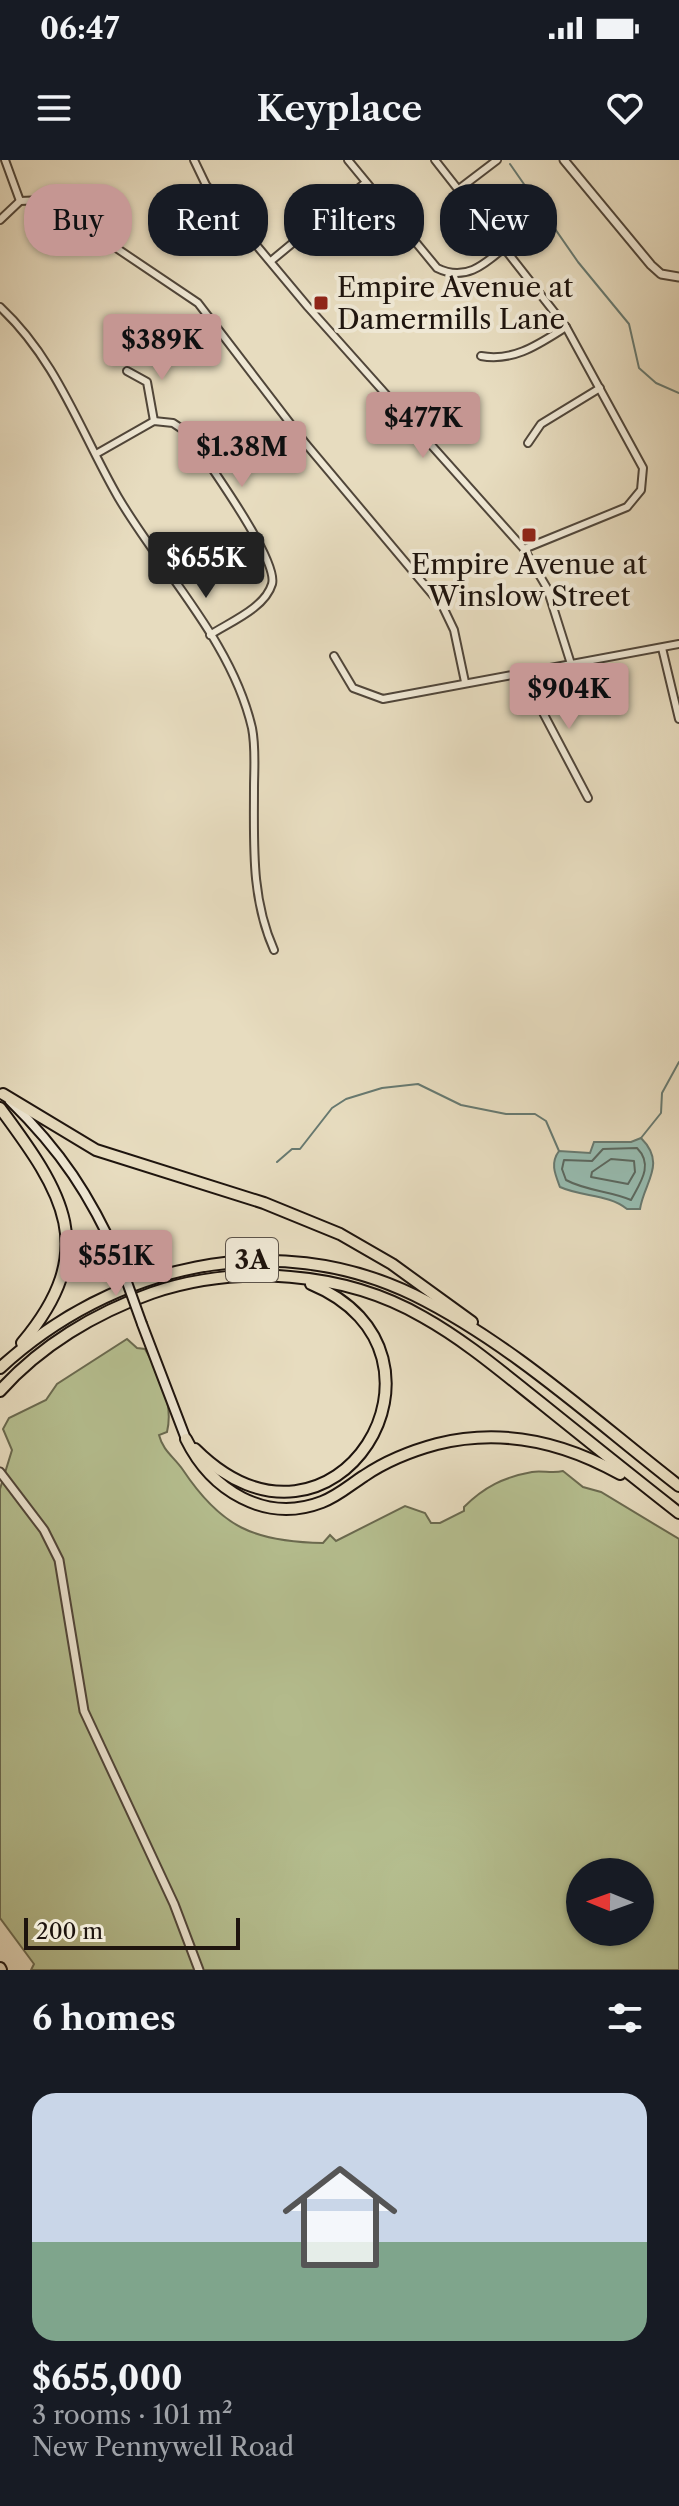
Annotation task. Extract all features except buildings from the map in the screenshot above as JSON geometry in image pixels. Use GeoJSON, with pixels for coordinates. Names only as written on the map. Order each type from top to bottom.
{"type":"FeatureCollection","features":[{"type":"Feature","properties":{"kind":"highway"},"geometry":{"type":"LineString","coordinates":[[2,1093],[96,1150],[264,1203],[365,1247],[442,1298],[510,1354]]}},
{"type":"Feature","properties":{"kind":"highway"},"geometry":{"type":"LineString","coordinates":[[0,1108],[47,1172],[57,1195],[66,1242],[63,1274],[49,1307],[1,1368]]}},
{"type":"Feature","properties":{"kind":"highway","name":"3A"},"geometry":{"type":"LineString","coordinates":[[1,1368],[67,1316],[125,1287],[199,1265],[255,1260],[335,1268],[387,1284],[450,1315],[510,1354],[679,1486]]}},
{"type":"Feature","properties":{"kind":"highway","name":"3A"},"geometry":{"type":"LineString","coordinates":[[0,1391],[68,1334],[111,1309],[143,1296],[193,1282],[234,1276],[292,1278],[365,1292],[420,1315],[473,1350],[679,1513]]}},
{"type":"Feature","properties":{"kind":"highway"},"geometry":{"type":"LineString","coordinates":[[186,1439],[212,1466],[233,1481],[279,1492],[325,1483],[353,1463],[374,1435],[382,1418],[386,1382],[373,1335],[343,1302],[313,1285],[292,1278]]}},
{"type":"Feature","properties":{"kind":"highway"},"geometry":{"type":"LineString","coordinates":[[186,1439],[202,1468],[219,1486],[247,1501],[274,1507],[320,1503],[398,1457],[435,1445],[478,1437],[523,1439],[572,1451],[647,1489]]}},
{"type":"Feature","properties":{"kind":"main road"},"geometry":{"type":"LineString","coordinates":[[2,1093],[65,1160],[87,1192],[119,1260],[186,1439]]}},
{"type":"Feature","properties":{"kind":"street"},"geometry":{"type":"LineString","coordinates":[[5,160],[20,201]]}},
{"type":"Feature","properties":{"kind":"street"},"geometry":{"type":"LineString","coordinates":[[194,160],[206,185],[524,549],[553,601],[571,664]]}},
{"type":"Feature","properties":{"kind":"street"},"geometry":{"type":"LineString","coordinates":[[348,160],[429,260],[442,270],[458,274],[473,271],[493,256]]}},
{"type":"Feature","properties":{"kind":"street"},"geometry":{"type":"LineString","coordinates":[[435,160],[455,184]]}},
{"type":"Feature","properties":{"kind":"street"},"geometry":{"type":"LineString","coordinates":[[466,184],[497,160]]}},
{"type":"Feature","properties":{"kind":"street"},"geometry":{"type":"LineString","coordinates":[[564,160],[651,265],[661,274],[679,277]]}},
{"type":"Feature","properties":{"kind":"street"},"geometry":{"type":"LineString","coordinates":[[271,261],[365,183]]}},
{"type":"Feature","properties":{"kind":"street"},"geometry":{"type":"LineString","coordinates":[[0,220],[20,201],[38,199],[51,203],[202,307],[306,444],[443,607],[454,630],[465,682]]}},
{"type":"Feature","properties":{"kind":"street"},"geometry":{"type":"LineString","coordinates":[[512,256],[566,327],[639,457],[644,473],[641,490],[623,509],[524,549]]}},
{"type":"Feature","properties":{"kind":"street"},"geometry":{"type":"LineString","coordinates":[[0,307],[42,353],[132,519],[210,635],[252,727],[255,892],[261,919],[274,950]]}},
{"type":"Feature","properties":{"kind":"street"},"geometry":{"type":"LineString","coordinates":[[481,356],[502,358],[523,352],[566,327]]}},
{"type":"Feature","properties":{"kind":"street"},"geometry":{"type":"LineString","coordinates":[[127,371],[147,382],[154,421]]}},
{"type":"Feature","properties":{"kind":"street"},"geometry":{"type":"LineString","coordinates":[[528,443],[541,424],[600,388]]}},
{"type":"Feature","properties":{"kind":"street"},"geometry":{"type":"LineString","coordinates":[[96,454],[154,421],[173,423],[188,433],[272,568],[273,583],[266,596],[210,635]]}},
{"type":"Feature","properties":{"kind":"street"},"geometry":{"type":"LineString","coordinates":[[334,656],[353,688],[374,699],[396,698],[465,682],[679,644]]}},
{"type":"Feature","properties":{"kind":"street"},"geometry":{"type":"LineString","coordinates":[[662,648],[679,719]]}},
{"type":"Feature","properties":{"kind":"street"},"geometry":{"type":"LineString","coordinates":[[529,673],[539,705],[588,798]]}},
{"type":"Feature","properties":{"kind":"street"},"geometry":{"type":"LineString","coordinates":[[0,1472],[44,1530],[59,1560],[84,1711],[174,1904],[199,1970]]}},
{"type":"Feature","properties":{"kind":"green space"},"geometry":{"type":"Polygon","coordinates":[[[127,1339],[137,1348],[145,1349],[167,1399],[167,1432],[159,1435],[169,1454],[211,1505],[226,1518],[241,1528],[277,1539],[323,1543],[330,1535],[336,1541],[405,1506],[425,1513],[431,1523],[440,1523],[464,1511],[464,1507],[479,1494],[503,1480],[532,1472],[563,1471],[583,1487],[601,1492],[679,1539],[679,1970],[31,1970],[34,1964],[0,1918],[0,1489],[12,1450],[3,1429],[9,1418],[46,1400],[57,1384],[127,1339]]]}},
{"type":"Feature","properties":{"kind":"water"},"geometry":{"type":"Polygon","coordinates":[[[641,1138],[649,1147],[653,1165],[640,1209],[627,1209],[604,1198],[560,1187],[554,1164],[559,1151],[590,1153],[594,1142],[631,1142],[641,1138]]]}},
{"type":"Feature","properties":{"kind":"waterway"},"geometry":{"type":"LineString","coordinates":[[510,164],[578,262],[629,324],[639,368],[656,383],[679,393]]}},
{"type":"Feature","properties":{"kind":"waterway"},"geometry":{"type":"LineString","coordinates":[[641,1138],[661,1113],[662,1093],[679,1062]]}},
{"type":"Feature","properties":{"kind":"waterway"},"geometry":{"type":"LineString","coordinates":[[277,1162],[292,1149],[300,1149],[332,1108],[346,1099],[382,1088],[418,1084],[461,1105],[506,1114],[535,1114],[546,1121],[559,1151]]}},
{"type":"Feature","properties":{"kind":"place","name":"Empire Avenue at Damermills Lane"},"geometry":{"type":"Point","coordinates":[321,303]}},
{"type":"Feature","properties":{"kind":"place","name":"Empire Avenue at Winslow Street"},"geometry":{"type":"Point","coordinates":[529,535]}}]}
